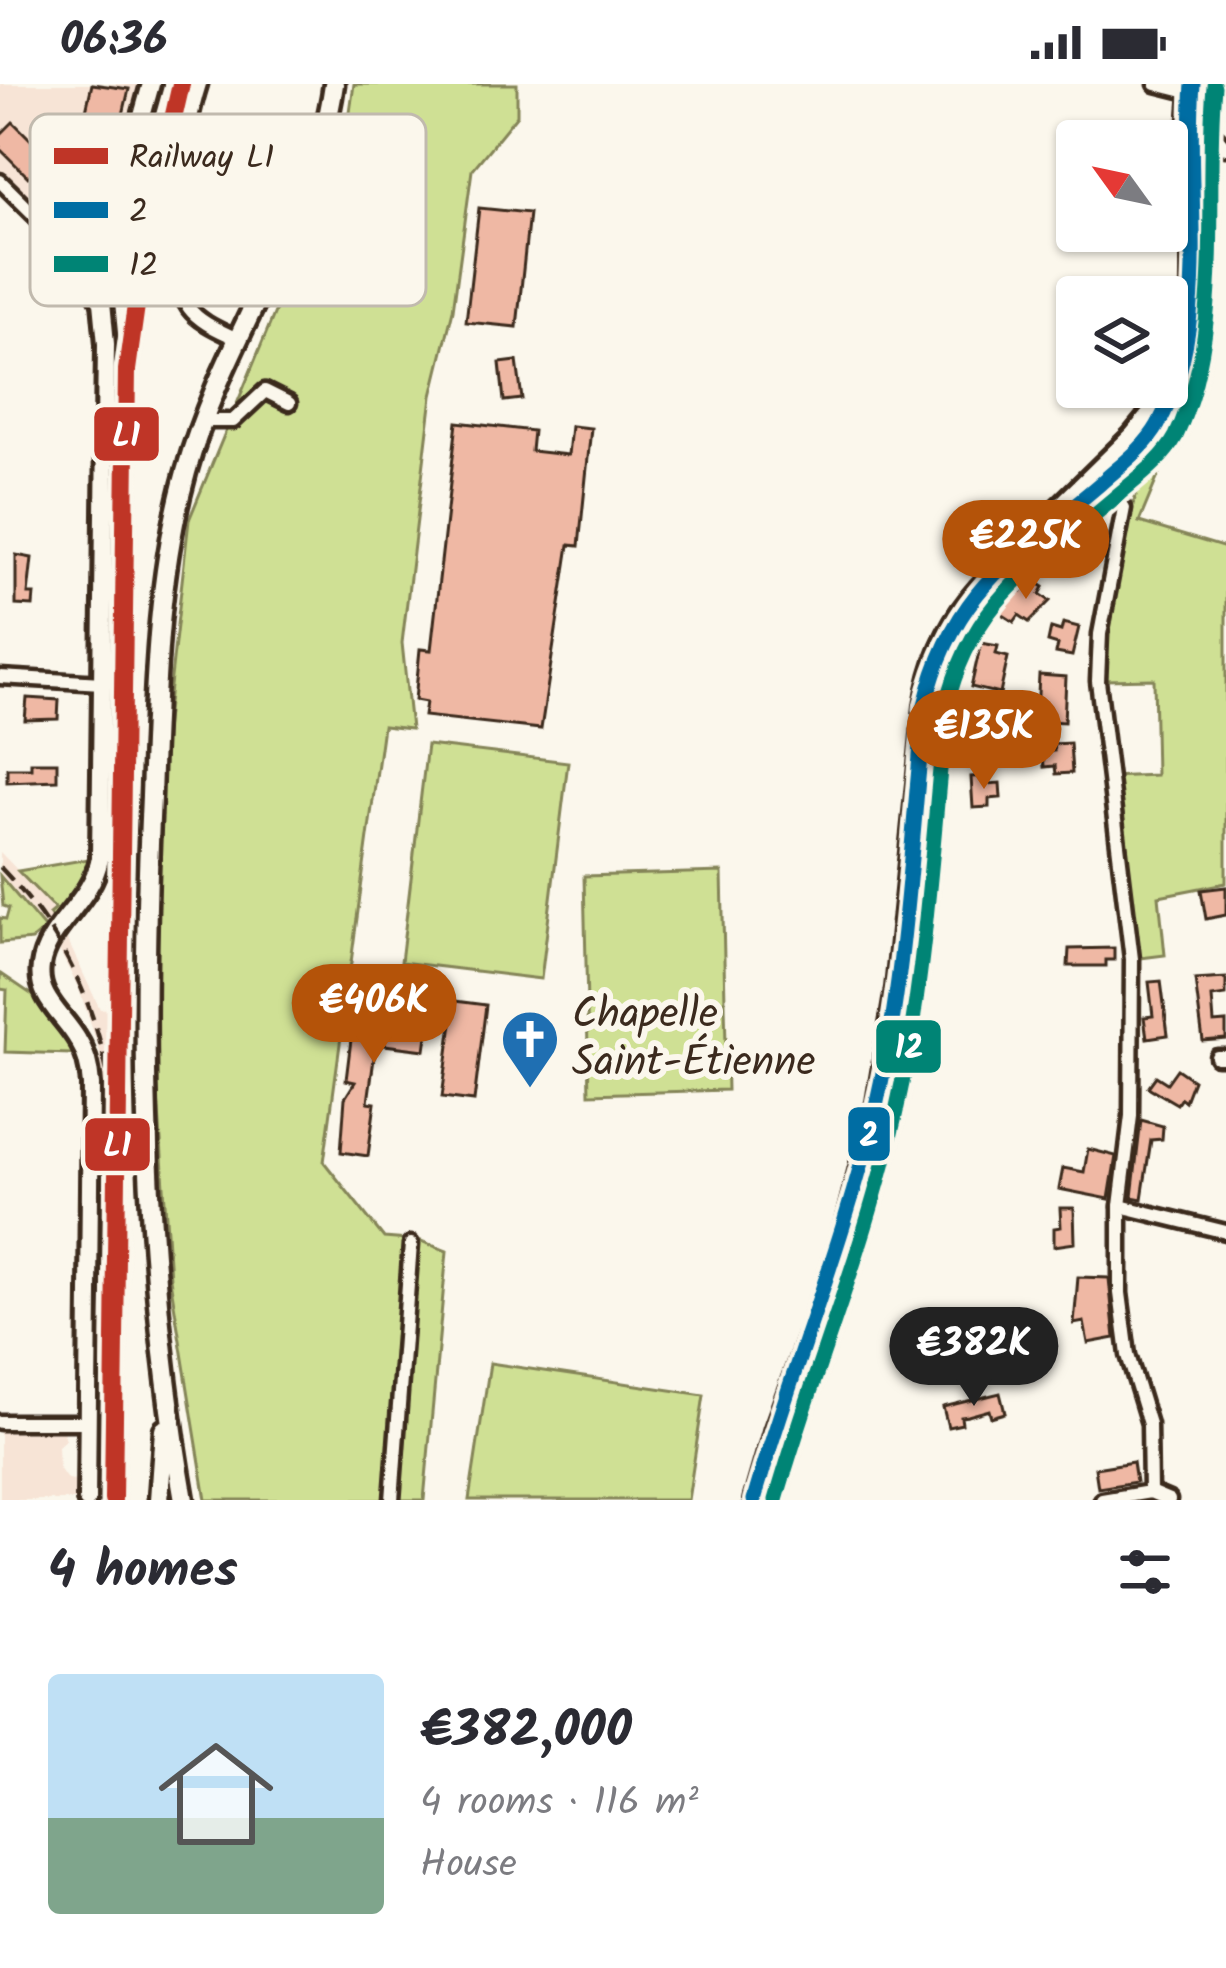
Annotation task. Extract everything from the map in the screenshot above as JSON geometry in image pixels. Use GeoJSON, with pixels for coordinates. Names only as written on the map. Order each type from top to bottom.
{"type":"FeatureCollection","features":[{"type":"Feature","properties":{"kind":"main road"},"geometry":{"type":"LineString","coordinates":[[326,114],[334,84]]}},
{"type":"Feature","properties":{"kind":"main road"},"geometry":{"type":"LineString","coordinates":[[184,1500],[168,1402],[146,1167],[148,858],[166,571],[180,495],[202,421],[253,306]]}},
{"type":"Feature","properties":{"kind":"main road"},"geometry":{"type":"LineString","coordinates":[[158,1500],[168,1402]]}},
{"type":"Feature","properties":{"kind":"street"},"geometry":{"type":"LineString","coordinates":[[143,114],[151,84]]}},
{"type":"Feature","properties":{"kind":"street"},"geometry":{"type":"LineString","coordinates":[[193,114],[200,84]]}},
{"type":"Feature","properties":{"kind":"street"},"geometry":{"type":"LineString","coordinates":[[754,1500],[836,1259],[877,1102],[896,988],[934,663],[968,598],[1037,531],[1155,430],[1187,348],[1192,306],[1192,89],[1156,84]]}},
{"type":"Feature","properties":{"kind":"street"},"geometry":{"type":"LineString","coordinates":[[1189,123],[1211,130],[1226,148]]}},
{"type":"Feature","properties":{"kind":"street"},"geometry":{"type":"LineString","coordinates":[[0,181],[30,210]]}},
{"type":"Feature","properties":{"kind":"street"},"geometry":{"type":"LineString","coordinates":[[87,1500],[91,1085],[82,1046],[47,999],[41,982],[43,958],[88,893],[99,867],[95,683],[106,359],[102,306]]}},
{"type":"Feature","properties":{"kind":"street"},"geometry":{"type":"LineString","coordinates":[[189,306],[193,314],[237,339]]}},
{"type":"Feature","properties":{"kind":"street"},"geometry":{"type":"LineString","coordinates":[[202,421],[233,421],[266,391],[289,403]]}},
{"type":"Feature","properties":{"kind":"street"},"geometry":{"type":"LineString","coordinates":[[1102,473],[1124,508],[1098,660],[1132,959],[1131,1116],[1120,1206],[1120,1305],[1128,1355],[1149,1424],[1150,1492]]}},
{"type":"Feature","properties":{"kind":"street"},"geometry":{"type":"LineString","coordinates":[[0,677],[95,683]]}},
{"type":"Feature","properties":{"kind":"street"},"geometry":{"type":"LineString","coordinates":[[1120,1206],[1226,1232]]}},
{"type":"Feature","properties":{"kind":"street"},"geometry":{"type":"LineString","coordinates":[[392,1500],[411,1244]]}},
{"type":"Feature","properties":{"kind":"street"},"geometry":{"type":"LineString","coordinates":[[0,1422],[88,1422]]}},
{"type":"Feature","properties":{"kind":"street"},"geometry":{"type":"LineString","coordinates":[[1102,1500],[1150,1492],[1168,1500]]}},
{"type":"Feature","properties":{"kind":"shaded area"},"geometry":{"type":"Polygon","coordinates":[[[0,84],[142,84],[134,114],[30,114],[30,195],[0,172],[0,84]]]}},
{"type":"Feature","properties":{"kind":"shaded area"},"geometry":{"type":"Polygon","coordinates":[[[176,84],[189,84],[183,114],[169,114],[176,84]]]}},
{"type":"Feature","properties":{"kind":"shaded area"},"geometry":{"type":"Polygon","coordinates":[[[131,306],[143,306],[134,379],[121,1500],[99,1500],[101,1199],[108,1189],[100,1052],[79,989],[59,950],[67,939],[100,1009],[111,1008],[121,383],[131,306]]]}},
{"type":"Feature","properties":{"kind":"shaded area"},"geometry":{"type":"Polygon","coordinates":[[[0,852],[55,909],[45,929],[17,894],[0,889],[0,852]]]}},
{"type":"Feature","properties":{"kind":"shaded area"},"geometry":{"type":"Polygon","coordinates":[[[0,1428],[62,1429],[66,1439],[58,1446],[59,1468],[77,1482],[77,1500],[0,1500],[0,1428]]]}},
{"type":"Feature","properties":{"kind":"green space"},"geometry":{"type":"Polygon","coordinates":[[[354,84],[517,84],[517,115],[472,170],[453,310],[432,396],[402,643],[411,729],[383,726],[324,1162],[384,1238],[421,1241],[447,1251],[424,1500],[206,1500],[170,1279],[155,1049],[162,756],[189,520],[277,306],[426,306],[426,114],[350,114],[354,84]]]}},
{"type":"Feature","properties":{"kind":"green space"},"geometry":{"type":"Polygon","coordinates":[[[1173,408],[1185,408],[1139,522],[1226,548],[1226,883],[1159,896],[1165,955],[1132,959],[1109,777],[1156,775],[1154,679],[1104,680],[1106,642],[1125,531],[1173,408]]]}},
{"type":"Feature","properties":{"kind":"green space"},"geometry":{"type":"Polygon","coordinates":[[[427,745],[568,762],[541,979],[401,962],[427,745]]]}},
{"type":"Feature","properties":{"kind":"green space"},"geometry":{"type":"Polygon","coordinates":[[[88,859],[81,886],[54,921],[49,914],[55,909],[18,871],[88,859]]]}},
{"type":"Feature","properties":{"kind":"green space"},"geometry":{"type":"Polygon","coordinates":[[[722,872],[727,1090],[589,1094],[584,876],[722,872]]]}},
{"type":"Feature","properties":{"kind":"green space"},"geometry":{"type":"Polygon","coordinates":[[[0,876],[45,929],[32,940],[0,943],[0,918],[6,919],[9,908],[3,906],[0,876]]]}},
{"type":"Feature","properties":{"kind":"green space"},"geometry":{"type":"Polygon","coordinates":[[[0,973],[37,998],[74,1048],[72,1054],[5,1052],[7,990],[0,989],[0,973]]]}},
{"type":"Feature","properties":{"kind":"green space"},"geometry":{"type":"Polygon","coordinates":[[[490,1363],[704,1395],[688,1500],[469,1500],[490,1363]]]}},
{"type":"Feature","properties":{"kind":"building"},"geometry":{"type":"Polygon","coordinates":[[[92,84],[129,89],[123,114],[85,114],[92,84]]]}},
{"type":"Feature","properties":{"kind":"building"},"geometry":{"type":"Polygon","coordinates":[[[13,122],[30,139],[28,177],[0,149],[0,135],[13,122]]]}},
{"type":"Feature","properties":{"kind":"building"},"geometry":{"type":"Polygon","coordinates":[[[479,208],[529,213],[517,327],[466,322],[479,208]]]}},
{"type":"Feature","properties":{"kind":"building"},"geometry":{"type":"Polygon","coordinates":[[[517,361],[522,399],[504,401],[500,363],[517,361]]]}},
{"type":"Feature","properties":{"kind":"building"},"geometry":{"type":"Polygon","coordinates":[[[457,422],[533,431],[531,451],[568,455],[571,426],[591,428],[579,546],[569,545],[541,729],[424,716],[426,702],[415,700],[420,649],[431,650],[457,422]]]}},
{"type":"Feature","properties":{"kind":"building"},"geometry":{"type":"Polygon","coordinates":[[[16,555],[32,558],[28,594],[34,594],[33,606],[16,605],[16,555]]]}},
{"type":"Feature","properties":{"kind":"building"},"geometry":{"type":"Polygon","coordinates":[[[1030,578],[1044,587],[1040,594],[1050,601],[1029,622],[1019,615],[1014,622],[1000,613],[1030,578]]]}},
{"type":"Feature","properties":{"kind":"building"},"geometry":{"type":"Polygon","coordinates":[[[1063,623],[1079,627],[1072,656],[1056,653],[1058,645],[1048,642],[1051,628],[1061,631],[1063,623]]]}},
{"type":"Feature","properties":{"kind":"building"},"geometry":{"type":"Polygon","coordinates":[[[981,643],[998,646],[996,654],[1008,657],[1000,694],[971,687],[981,643]]]}},
{"type":"Feature","properties":{"kind":"building"},"geometry":{"type":"Polygon","coordinates":[[[1039,675],[1066,677],[1064,722],[1048,721],[1048,713],[1037,713],[1039,675]]]}},
{"type":"Feature","properties":{"kind":"building"},"geometry":{"type":"Polygon","coordinates":[[[27,698],[59,700],[58,719],[25,720],[27,698]]]}},
{"type":"Feature","properties":{"kind":"building"},"geometry":{"type":"Polygon","coordinates":[[[968,720],[984,720],[984,728],[997,728],[997,742],[985,743],[985,751],[968,751],[968,720]]]}},
{"type":"Feature","properties":{"kind":"building"},"geometry":{"type":"Polygon","coordinates":[[[1070,743],[1072,773],[1056,774],[1055,766],[1044,767],[1043,752],[1054,751],[1053,744],[1070,743]]]}},
{"type":"Feature","properties":{"kind":"building"},"geometry":{"type":"Polygon","coordinates":[[[31,762],[57,762],[57,780],[7,782],[7,768],[31,768],[31,762]]]}},
{"type":"Feature","properties":{"kind":"building"},"geometry":{"type":"Polygon","coordinates":[[[987,776],[988,784],[1000,783],[1001,798],[989,799],[989,807],[973,808],[971,777],[987,776]]]}},
{"type":"Feature","properties":{"kind":"building"},"geometry":{"type":"Polygon","coordinates":[[[1226,887],[1226,915],[1206,919],[1201,890],[1226,887]]]}},
{"type":"Feature","properties":{"kind":"building"},"geometry":{"type":"Polygon","coordinates":[[[1114,948],[1114,960],[1106,960],[1106,966],[1068,966],[1069,949],[1114,948]]]}},
{"type":"Feature","properties":{"kind":"building"},"geometry":{"type":"Polygon","coordinates":[[[1226,978],[1226,995],[1212,997],[1214,1023],[1226,1022],[1226,1039],[1203,1041],[1195,980],[1226,978]]]}},
{"type":"Feature","properties":{"kind":"building"},"geometry":{"type":"Polygon","coordinates":[[[1161,981],[1168,1035],[1147,1038],[1144,1017],[1153,1016],[1149,982],[1161,981]]]}},
{"type":"Feature","properties":{"kind":"building"},"geometry":{"type":"Polygon","coordinates":[[[455,1001],[486,1005],[474,1101],[442,1097],[455,1001]]]}},
{"type":"Feature","properties":{"kind":"building"},"geometry":{"type":"Polygon","coordinates":[[[355,1007],[430,1014],[425,1050],[376,1044],[368,1102],[375,1103],[368,1156],[341,1152],[345,1098],[355,1082],[346,1080],[355,1007]]]}},
{"type":"Feature","properties":{"kind":"building"},"geometry":{"type":"Polygon","coordinates":[[[1177,1069],[1193,1080],[1185,1101],[1181,1098],[1177,1104],[1148,1087],[1156,1076],[1167,1083],[1177,1069]]]}},
{"type":"Feature","properties":{"kind":"building"},"geometry":{"type":"Polygon","coordinates":[[[1141,1120],[1163,1126],[1162,1139],[1151,1140],[1142,1199],[1132,1197],[1141,1120]]]}},
{"type":"Feature","properties":{"kind":"building"},"geometry":{"type":"Polygon","coordinates":[[[1088,1149],[1116,1156],[1109,1199],[1059,1189],[1063,1168],[1084,1172],[1088,1149]]]}},
{"type":"Feature","properties":{"kind":"building"},"geometry":{"type":"Polygon","coordinates":[[[1060,1208],[1074,1208],[1075,1243],[1054,1246],[1054,1228],[1061,1227],[1060,1208]]]}},
{"type":"Feature","properties":{"kind":"building"},"geometry":{"type":"Polygon","coordinates":[[[1078,1277],[1109,1278],[1115,1338],[1088,1343],[1084,1322],[1074,1324],[1078,1277]]]}},
{"type":"Feature","properties":{"kind":"building"},"geometry":{"type":"Polygon","coordinates":[[[1000,1393],[1005,1413],[991,1417],[989,1410],[961,1417],[962,1424],[948,1427],[943,1407],[1000,1393]]]}},
{"type":"Feature","properties":{"kind":"building"},"geometry":{"type":"Polygon","coordinates":[[[1133,1462],[1136,1482],[1098,1488],[1095,1468],[1133,1462]]]}},
{"type":"Feature","properties":{"kind":"railway"},"geometry":{"type":"LineString","coordinates":[[0,867],[52,932],[87,1002],[108,1078],[117,1160]]}},
{"type":"Feature","properties":{"kind":"rail line","name":"L1"},"geometry":{"type":"LineString","coordinates":[[174,114],[181,84]]}},
{"type":"Feature","properties":{"kind":"rail line","name":"L1"},"geometry":{"type":"LineString","coordinates":[[113,1500],[127,370],[136,306]]}},
{"type":"Feature","properties":{"kind":"transit line","name":"2"},"geometry":{"type":"LineString","coordinates":[[754,1500],[849,1206],[876,1106],[901,957],[925,705],[937,665],[952,631],[992,578],[1132,456],[1158,425],[1186,344],[1191,301],[1193,84]]}},
{"type":"Feature","properties":{"kind":"transit line","name":"12"},"geometry":{"type":"LineString","coordinates":[[776,1500],[871,1207],[897,1107],[922,959],[946,708],[958,670],[991,610],[1036,563],[1150,468],[1176,436],[1192,395],[1207,309],[1214,86]]}},
{"type":"Feature","properties":{"kind":"place","name":"Chapelle Saint-Étienne"},"geometry":{"type":"Point","coordinates":[530,1090]}}]}
